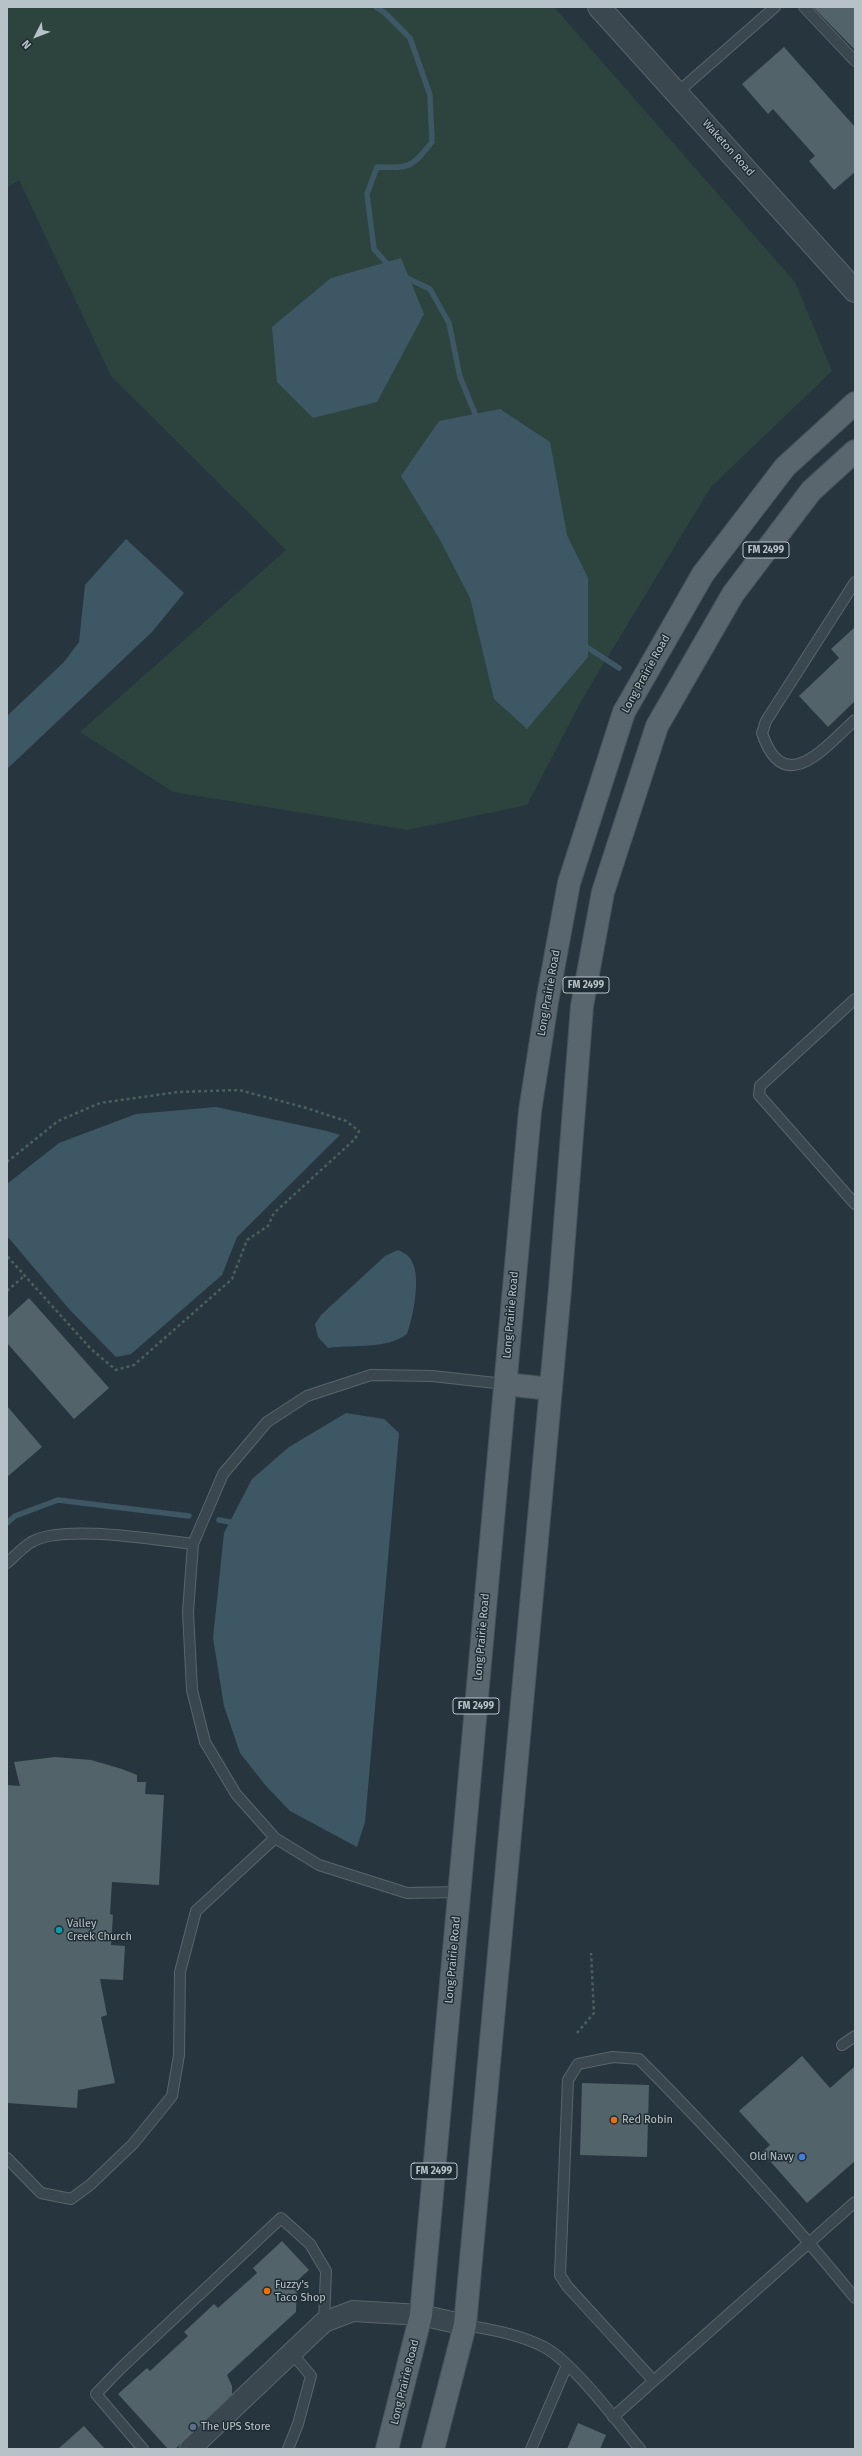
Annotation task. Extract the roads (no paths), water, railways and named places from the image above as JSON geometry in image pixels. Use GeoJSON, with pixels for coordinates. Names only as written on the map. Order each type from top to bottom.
{"type":"FeatureCollection","features":[{"type":"Feature","properties":{"kind":"main road","name":"Long Prairie Road"},"geometry":{"type":"LineString","coordinates":[[387,2449],[421,2315],[530,1111],[546,1002],[568,883],[624,712],[703,574],[785,467],[855,403]]}},
{"type":"Feature","properties":{"kind":"main road","name":"FM 2499"},"geometry":{"type":"LineString","coordinates":[[433,2449],[465,2325],[551,1389],[582,1006],[605,885],[657,726],[725,608],[811,491],[855,451]]}},
{"type":"Feature","properties":{"kind":"main road"},"geometry":{"type":"LineString","coordinates":[[505,1384],[551,1389]]}},
{"type":"Feature","properties":{"kind":"street","name":"Waketon Road"},"geometry":{"type":"LineString","coordinates":[[599,7],[678,92],[855,291]]}},
{"type":"Feature","properties":{"kind":"street"},"geometry":{"type":"LineString","coordinates":[[190,2449],[324,2322],[353,2311],[421,2315],[465,2325]]}},
{"type":"Feature","properties":{"kind":"lane"},"geometry":{"type":"LineString","coordinates":[[678,92],[775,7]]}},
{"type":"Feature","properties":{"kind":"lane"},"geometry":{"type":"LineString","coordinates":[[804,7],[855,61]]}},
{"type":"Feature","properties":{"kind":"lane"},"geometry":{"type":"LineString","coordinates":[[855,582],[766,722],[762,733],[766,747],[774,759],[786,766],[798,766],[814,757],[855,720]]}},
{"type":"Feature","properties":{"kind":"lane"},"geometry":{"type":"LineString","coordinates":[[855,999],[760,1086],[759,1095],[855,1204]]}},
{"type":"Feature","properties":{"kind":"lane"},"geometry":{"type":"LineString","coordinates":[[459,1892],[407,1893],[319,1865],[275,1838],[236,1794],[205,1742],[192,1690],[188,1612],[193,1544],[223,1474],[267,1422],[307,1396],[371,1375],[432,1376],[505,1384]]}},
{"type":"Feature","properties":{"kind":"lane"},"geometry":{"type":"LineString","coordinates":[[7,1563],[30,1542],[61,1534],[136,1538],[193,1544]]}},
{"type":"Feature","properties":{"kind":"lane"},"geometry":{"type":"LineString","coordinates":[[7,2158],[41,2193],[71,2199],[90,2185],[133,2144],[172,2096],[178,2055],[180,1972],[196,1911],[275,1838]]}},
{"type":"Feature","properties":{"kind":"lane"},"geometry":{"type":"LineString","coordinates":[[842,2045],[855,2036]]}},
{"type":"Feature","properties":{"kind":"lane"},"geometry":{"type":"LineString","coordinates":[[653,2380],[567,2286],[560,2275],[568,2080],[578,2064],[614,2057],[639,2059],[684,2104],[810,2243],[855,2298]]}},
{"type":"Feature","properties":{"kind":"lane"},"geometry":{"type":"LineString","coordinates":[[613,2417],[855,2202]]}},
{"type":"Feature","properties":{"kind":"lane"},"geometry":{"type":"LineString","coordinates":[[143,2449],[96,2394],[121,2368],[281,2218],[310,2244],[326,2271],[324,2322]]}},
{"type":"Feature","properties":{"kind":"lane"},"geometry":{"type":"LineString","coordinates":[[465,2325],[522,2337],[546,2347],[567,2365],[613,2417],[635,2447]]}},
{"type":"Feature","properties":{"kind":"lane"},"geometry":{"type":"LineString","coordinates":[[288,2449],[300,2417],[311,2376],[291,2352]]}},
{"type":"Feature","properties":{"kind":"lane"},"geometry":{"type":"LineString","coordinates":[[531,2449],[567,2365]]}},
{"type":"Feature","properties":{"kind":"water"},"geometry":{"type":"Polygon","coordinates":[[[401,258],[424,314],[377,402],[313,418],[277,382],[272,327],[331,278],[401,258]]]}},
{"type":"Feature","properties":{"kind":"water"},"geometry":{"type":"Polygon","coordinates":[[[500,409],[550,442],[567,535],[588,578],[588,657],[527,729],[494,699],[470,598],[439,538],[401,476],[439,421],[500,409]]]}},
{"type":"Feature","properties":{"kind":"water"},"geometry":{"type":"Polygon","coordinates":[[[126,539],[184,593],[152,632],[7,769],[7,716],[64,662],[79,642],[85,585],[126,539]]]}},
{"type":"Feature","properties":{"kind":"water"},"geometry":{"type":"Polygon","coordinates":[[[216,1107],[340,1135],[237,1237],[222,1275],[131,1354],[116,1357],[69,1309],[7,1236],[7,1184],[59,1143],[136,1114],[216,1107]]]}},
{"type":"Feature","properties":{"kind":"water"},"geometry":{"type":"Polygon","coordinates":[[[398,1250],[409,1257],[413,1264],[415,1273],[416,1295],[407,1334],[389,1342],[369,1346],[328,1348],[318,1337],[315,1324],[321,1315],[385,1256],[398,1250]]]}},
{"type":"Feature","properties":{"kind":"water"},"geometry":{"type":"Polygon","coordinates":[[[346,1413],[384,1419],[399,1433],[365,1822],[357,1847],[290,1811],[266,1786],[240,1753],[224,1706],[213,1638],[224,1533],[252,1479],[289,1447],[346,1413]]]}},
{"type":"Feature","properties":{"kind":"waterway"},"geometry":{"type":"LineString","coordinates":[[376,7],[385,13],[410,38],[430,95],[432,142],[419,157],[409,165],[397,167],[377,167],[367,194],[374,249],[391,268]]}},
{"type":"Feature","properties":{"kind":"waterway"},"geometry":{"type":"LineString","coordinates":[[405,277],[430,289],[449,323],[460,377],[478,421]]}},
{"type":"Feature","properties":{"kind":"waterway"},"geometry":{"type":"LineString","coordinates":[[582,644],[619,668]]}},
{"type":"Feature","properties":{"kind":"waterway"},"geometry":{"type":"LineString","coordinates":[[7,1523],[15,1516],[58,1500],[189,1516]]}},
{"type":"Feature","properties":{"kind":"waterway"},"geometry":{"type":"LineString","coordinates":[[219,1520],[230,1522]]}},
{"type":"Feature","properties":{"kind":"place","name":"Valley Creek Church"},"geometry":{"type":"Point","coordinates":[59,1930]}},
{"type":"Feature","properties":{"kind":"place","name":"Red Robin"},"geometry":{"type":"Point","coordinates":[614,2120]}},
{"type":"Feature","properties":{"kind":"place","name":"Old Navy"},"geometry":{"type":"Point","coordinates":[802,2157]}},
{"type":"Feature","properties":{"kind":"place","name":"Fuzzy's Taco Shop"},"geometry":{"type":"Point","coordinates":[267,2291]}},
{"type":"Feature","properties":{"kind":"place","name":"The UPS Store"},"geometry":{"type":"Point","coordinates":[193,2427]}}]}
